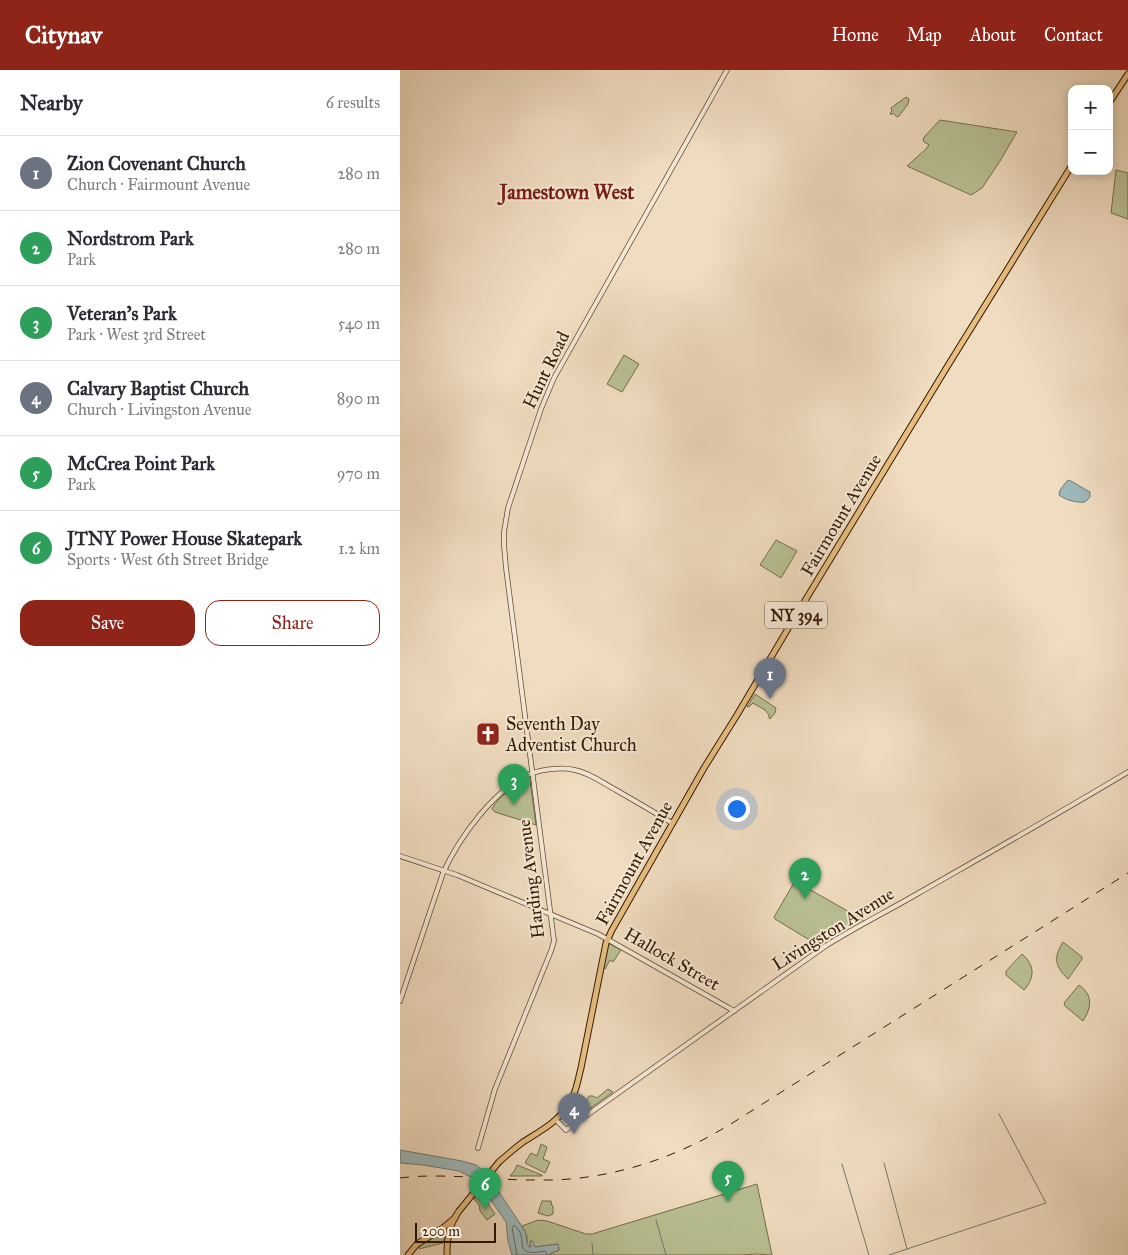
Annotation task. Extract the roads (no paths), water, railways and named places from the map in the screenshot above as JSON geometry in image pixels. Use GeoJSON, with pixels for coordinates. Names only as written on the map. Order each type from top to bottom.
{"type":"FeatureCollection","features":[{"type":"Feature","properties":{"kind":"main road"},"geometry":{"type":"LineString","coordinates":[[1113,98],[1128,74]]}},
{"type":"Feature","properties":{"kind":"main road","name":"Fairmount Avenue"},"geometry":{"type":"LineString","coordinates":[[556,1120],[568,1106],[577,1086],[603,956],[612,930],[704,768],[1068,171]]}},
{"type":"Feature","properties":{"kind":"main road","name":"NY 394"},"geometry":{"type":"LineString","coordinates":[[447,1255],[448,1237],[455,1218],[490,1172],[513,1150],[556,1120]]}},
{"type":"Feature","properties":{"kind":"main road","name":"NY 394"},"geometry":{"type":"LineString","coordinates":[[408,1255],[417,1244],[455,1218]]}},
{"type":"Feature","properties":{"kind":"street","name":"Hunt Road"},"geometry":{"type":"LineString","coordinates":[[524,714],[504,557],[504,532],[510,499],[554,378],[727,70]]}},
{"type":"Feature","properties":{"kind":"street","name":"Harding Avenue"},"geometry":{"type":"LineString","coordinates":[[478,1148],[495,1089],[554,944],[524,714]]}},
{"type":"Feature","properties":{"kind":"street"},"geometry":{"type":"LineString","coordinates":[[400,1001],[444,870],[469,829],[507,789],[519,780],[539,771],[564,769],[583,772],[672,823]]}},
{"type":"Feature","properties":{"kind":"street","name":"Livingston Avenue"},"geometry":{"type":"LineString","coordinates":[[556,1120],[566,1130],[844,934],[1128,772]]}},
{"type":"Feature","properties":{"kind":"street","name":"Hallock Street"},"geometry":{"type":"LineString","coordinates":[[400,856],[444,870],[608,938],[734,1011]]}},
{"type":"Feature","properties":{"kind":"water"},"geometry":{"type":"Polygon","coordinates":[[[1069,480],[1090,492],[1090,497],[1085,502],[1071,501],[1059,495],[1060,490],[1069,480]]]}},
{"type":"Feature","properties":{"kind":"water"},"geometry":{"type":"Polygon","coordinates":[[[400,1150],[476,1165],[485,1172],[525,1231],[529,1247],[531,1247],[530,1241],[533,1241],[535,1247],[558,1244],[559,1250],[547,1255],[512,1255],[506,1222],[478,1181],[459,1171],[400,1163],[400,1150]]]}},
{"type":"Feature","properties":{"kind":"waterway"},"geometry":{"type":"LineString","coordinates":[[889,1255],[1046,1203],[999,1114]]}},
{"type":"Feature","properties":{"kind":"waterway"},"geometry":{"type":"LineString","coordinates":[[884,1163],[907,1249]]}},
{"type":"Feature","properties":{"kind":"waterway"},"geometry":{"type":"LineString","coordinates":[[842,1164],[869,1255]]}},
{"type":"Feature","properties":{"kind":"waterway"},"geometry":{"type":"LineString","coordinates":[[656,1220],[666,1255]]}},
{"type":"Feature","properties":{"kind":"waterway"},"geometry":{"type":"LineString","coordinates":[[592,1243],[593,1255]]}},
{"type":"Feature","properties":{"kind":"railway"},"geometry":{"type":"LineString","coordinates":[[400,1178],[434,1176],[559,1180],[616,1172],[671,1154],[700,1141],[734,1122],[1128,873]]}},
{"type":"Feature","properties":{"kind":"place","name":"Zion Covenant Church"},"geometry":{"type":"Point","coordinates":[770,699]}},
{"type":"Feature","properties":{"kind":"place","name":"Seventh Day Adventist Church"},"geometry":{"type":"Point","coordinates":[488,734]}},
{"type":"Feature","properties":{"kind":"place","name":"Veteran's Park"},"geometry":{"type":"Point","coordinates":[514,805]}},
{"type":"Feature","properties":{"kind":"place","name":"Nordstrom Park"},"geometry":{"type":"Point","coordinates":[805,899]}},
{"type":"Feature","properties":{"kind":"place","name":"Calvary Baptist Church"},"geometry":{"type":"Point","coordinates":[574,1134]}},
{"type":"Feature","properties":{"kind":"place","name":"McCrea Point Park"},"geometry":{"type":"Point","coordinates":[728,1202]}},
{"type":"Feature","properties":{"kind":"place","name":"JTNY Power House Skatepark"},"geometry":{"type":"Point","coordinates":[485,1209]}},
{"type":"Feature","properties":{"kind":"district","name":"Jamestown West"},"geometry":{"type":"Point","coordinates":[567,192]}}]}
